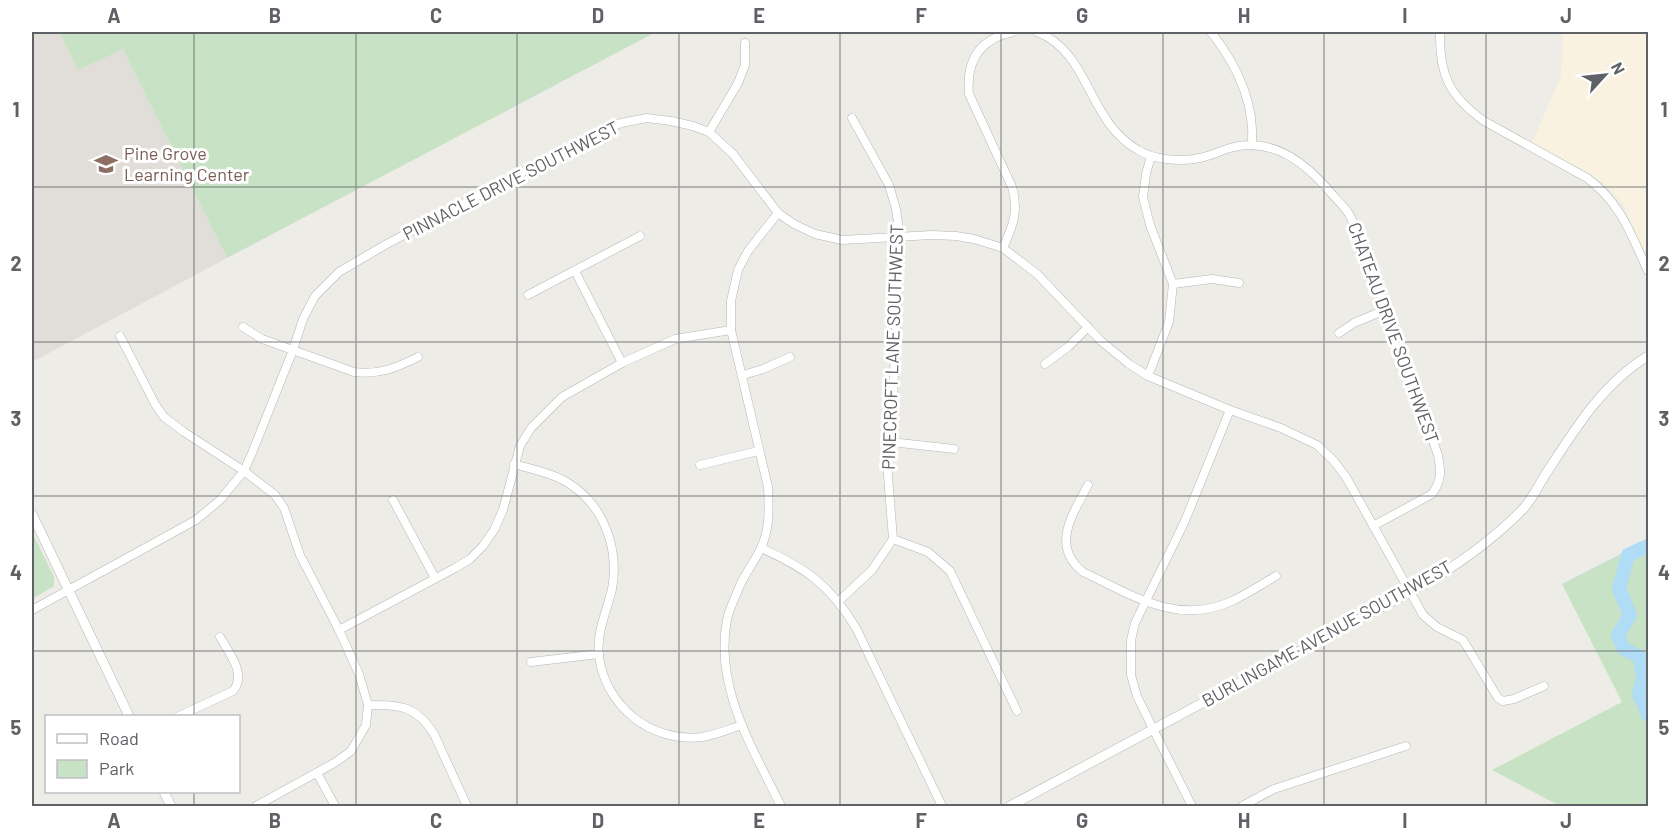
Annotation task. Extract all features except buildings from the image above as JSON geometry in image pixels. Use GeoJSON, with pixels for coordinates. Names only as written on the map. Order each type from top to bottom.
{"type":"FeatureCollection","features":[{"type":"Feature","properties":{"kind":"street"},"geometry":{"type":"LineString","coordinates":[[1003,248],[1012,230],[1016,214],[1015,198],[969,94],[968,80],[973,59],[980,48],[1002,34],[1013,32]]}},
{"type":"Feature","properties":{"kind":"street","name":"CHATEAU DRIVE SOUTHWEST"},"geometry":{"type":"LineString","coordinates":[[1037,32],[1056,41],[1069,54],[1109,125],[1138,150],[1151,156],[1173,159],[1193,159],[1231,148],[1252,145],[1279,152],[1315,173],[1348,212],[1362,243],[1438,455],[1442,473],[1432,494],[1373,526]]}},
{"type":"Feature","properties":{"kind":"street"},"geometry":{"type":"LineString","coordinates":[[1211,32],[1230,59],[1246,90],[1253,131],[1252,145]]}},
{"type":"Feature","properties":{"kind":"street"},"geometry":{"type":"LineString","coordinates":[[1440,32],[1440,52],[1444,76],[1455,96],[1484,121],[1600,187],[1610,197],[1618,211],[1648,272]]}},
{"type":"Feature","properties":{"kind":"street"},"geometry":{"type":"LineString","coordinates":[[709,132],[738,83],[745,65],[745,43]]}},
{"type":"Feature","properties":{"kind":"street","name":"PINNACLE DRIVE SOUTHWEST"},"geometry":{"type":"LineString","coordinates":[[32,610],[196,520],[220,500],[244,471],[293,350],[303,319],[315,296],[339,272],[385,245],[560,153],[621,123],[647,118],[671,121],[709,132],[733,154],[778,213],[794,224],[829,237],[842,240],[932,235],[956,236],[1003,248],[1037,274],[1088,327],[1129,364],[1148,376],[1230,410],[1281,428],[1317,445],[1346,477],[1423,615],[1437,627],[1463,640],[1495,693],[1503,701],[1514,699],[1544,686]]}},
{"type":"Feature","properties":{"kind":"street","name":"PINECROFT LANE SOUTHWEST"},"geometry":{"type":"LineString","coordinates":[[852,118],[889,185],[896,209],[900,237],[891,442],[887,463],[893,538]]}},
{"type":"Feature","properties":{"kind":"street"},"geometry":{"type":"LineString","coordinates":[[1148,376],[1168,322],[1173,284],[1150,225],[1143,197],[1151,156]]}},
{"type":"Feature","properties":{"kind":"street"},"geometry":{"type":"LineString","coordinates":[[778,213],[753,243],[738,270],[731,301],[731,330],[768,487],[769,508],[761,548],[739,587],[727,619],[724,649],[729,685],[742,725],[781,807]]}},
{"type":"Feature","properties":{"kind":"street"},"geometry":{"type":"LineString","coordinates":[[528,295],[640,236]]}},
{"type":"Feature","properties":{"kind":"street"},"geometry":{"type":"LineString","coordinates":[[575,270],[622,363]]}},
{"type":"Feature","properties":{"kind":"street"},"geometry":{"type":"LineString","coordinates":[[1173,284],[1212,279],[1239,283]]}},
{"type":"Feature","properties":{"kind":"street"},"geometry":{"type":"LineString","coordinates":[[1339,333],[1354,323],[1385,310]]}},
{"type":"Feature","properties":{"kind":"street"},"geometry":{"type":"LineString","coordinates":[[243,327],[262,339],[354,372],[388,371],[418,357]]}},
{"type":"Feature","properties":{"kind":"street"},"geometry":{"type":"LineString","coordinates":[[1045,364],[1068,347],[1088,327]]}},
{"type":"Feature","properties":{"kind":"street"},"geometry":{"type":"LineString","coordinates":[[339,630],[470,558],[483,546],[494,530],[503,510],[520,446],[531,428],[562,397],[622,363],[675,339],[731,330]]}},
{"type":"Feature","properties":{"kind":"street"},"geometry":{"type":"LineString","coordinates":[[120,336],[164,417],[244,471],[275,495],[284,508],[300,555],[339,630],[368,705],[366,725],[351,751],[256,807]]}},
{"type":"Feature","properties":{"kind":"street","name":"BURLINGAME AVENUE SOUTHWEST"},"geometry":{"type":"LineString","coordinates":[[1010,807],[1409,593],[1478,549],[1523,509],[1595,403],[1614,382],[1648,356]]}},
{"type":"Feature","properties":{"kind":"street"},"geometry":{"type":"LineString","coordinates":[[743,375],[790,357]]}},
{"type":"Feature","properties":{"kind":"street"},"geometry":{"type":"LineString","coordinates":[[1192,807],[1137,696],[1131,675],[1131,640],[1135,624],[1184,523],[1230,410]]}},
{"type":"Feature","properties":{"kind":"street"},"geometry":{"type":"LineString","coordinates":[[891,442],[954,448]]}},
{"type":"Feature","properties":{"kind":"street"},"geometry":{"type":"LineString","coordinates":[[700,465],[758,451]]}},
{"type":"Feature","properties":{"kind":"street"},"geometry":{"type":"LineString","coordinates":[[514,464],[549,474],[575,488],[588,501],[607,529],[615,562],[612,589],[602,618],[599,654],[605,681],[612,695],[631,716],[658,733],[703,737],[742,725]]}},
{"type":"Feature","properties":{"kind":"street"},"geometry":{"type":"LineString","coordinates":[[1088,485],[1068,527],[1066,550],[1076,566],[1083,572],[1146,603],[1172,610],[1204,610],[1231,601],[1276,576]]}},
{"type":"Feature","properties":{"kind":"street"},"geometry":{"type":"LineString","coordinates":[[393,500],[435,578]]}},
{"type":"Feature","properties":{"kind":"street"},"geometry":{"type":"LineString","coordinates":[[32,514],[128,715]]}},
{"type":"Feature","properties":{"kind":"street"},"geometry":{"type":"LineString","coordinates":[[839,601],[873,570],[893,538],[928,552],[950,571],[1017,711]]}},
{"type":"Feature","properties":{"kind":"street"},"geometry":{"type":"LineString","coordinates":[[761,548],[795,564],[813,576],[839,601],[856,628],[942,807]]}},
{"type":"Feature","properties":{"kind":"street"},"geometry":{"type":"LineString","coordinates":[[183,715],[233,691],[238,685],[238,670],[220,636]]}},
{"type":"Feature","properties":{"kind":"street"},"geometry":{"type":"LineString","coordinates":[[531,662],[599,654]]}},
{"type":"Feature","properties":{"kind":"street"},"geometry":{"type":"LineString","coordinates":[[368,705],[392,705],[407,708],[427,723],[467,807]]}},
{"type":"Feature","properties":{"kind":"street"},"geometry":{"type":"LineString","coordinates":[[1242,807],[1274,789],[1406,746]]}},
{"type":"Feature","properties":{"kind":"street"},"geometry":{"type":"LineString","coordinates":[[317,773],[335,807]]}},
{"type":"Feature","properties":{"kind":"street"},"geometry":{"type":"LineString","coordinates":[[164,793],[171,807]]}},
{"type":"Feature","properties":{"kind":"shaded area","name":"Pine Grove Learning Center"},"geometry":{"type":"Polygon","coordinates":[[[32,32],[59,32],[78,70],[123,48],[227,258],[32,362],[32,32]]]}},
{"type":"Feature","properties":{"kind":"shaded area"},"geometry":{"type":"Polygon","coordinates":[[[1563,32],[1648,32],[1648,250],[1645,252],[1622,203],[1603,182],[1532,143],[1561,76],[1563,32]]]}},
{"type":"Feature","properties":{"kind":"green space"},"geometry":{"type":"Polygon","coordinates":[[[59,32],[656,32],[227,258],[123,49],[78,70],[59,32]]]}},
{"type":"Feature","properties":{"kind":"green space"},"geometry":{"type":"Polygon","coordinates":[[[32,532],[54,577],[54,586],[32,599],[32,532]]]}},
{"type":"Feature","properties":{"kind":"green space"},"geometry":{"type":"Polygon","coordinates":[[[1648,540],[1648,806],[1560,806],[1492,770],[1622,702],[1562,584],[1648,540]]]}},
{"type":"Feature","properties":{"kind":"waterway"},"geometry":{"type":"LineString","coordinates":[[1648,546],[1628,555],[1619,589],[1630,615],[1618,635],[1624,649],[1640,657],[1643,678],[1639,694],[1648,715]]}},
{"type":"Feature","properties":{"kind":"place","name":"Pine Grove Learning Center"},"geometry":{"type":"Point","coordinates":[106,164]}}]}
